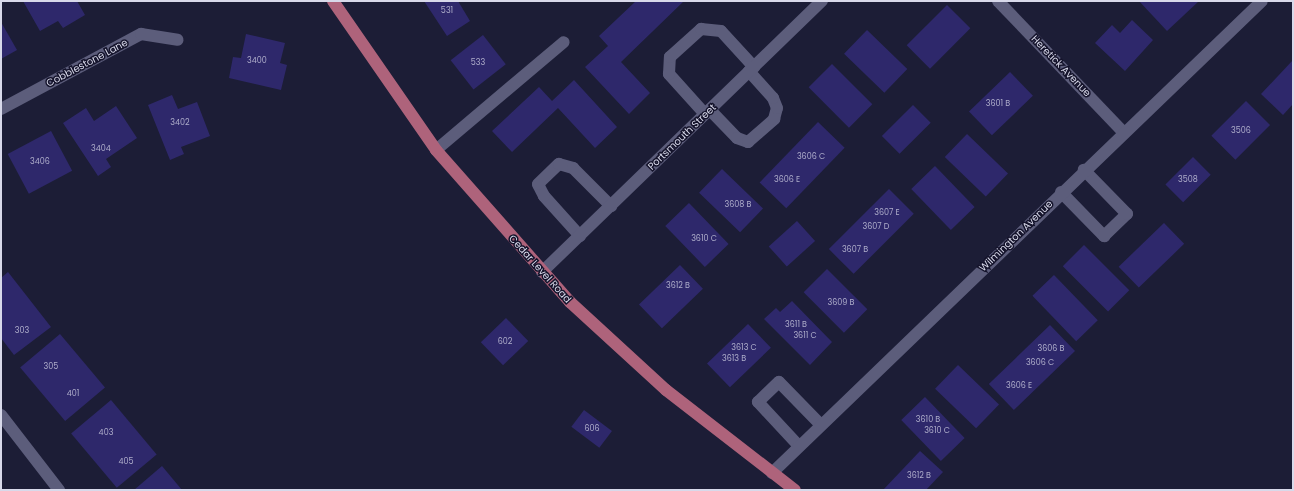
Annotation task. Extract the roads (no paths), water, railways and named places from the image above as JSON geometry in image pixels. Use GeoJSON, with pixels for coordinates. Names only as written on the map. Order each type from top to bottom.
{"type":"FeatureCollection","features":[{"type":"Feature","properties":{"kind":"main road","name":"Cedar Level Road"},"geometry":{"type":"LineString","coordinates":[[333,1],[436,150],[542,272],[636,365],[795,490]]}},
{"type":"Feature","properties":{"kind":"street","name":"Portsmouth Street"},"geometry":{"type":"LineString","coordinates":[[542,272],[822,1]]}},
{"type":"Feature","properties":{"kind":"street","name":"Heretick Avenue"},"geometry":{"type":"LineString","coordinates":[[998,1],[1124,132]]}},
{"type":"Feature","properties":{"kind":"street","name":"Wilmington Avenue"},"geometry":{"type":"LineString","coordinates":[[772,473],[820,424],[1262,1]]}},
{"type":"Feature","properties":{"kind":"street"},"geometry":{"type":"LineString","coordinates":[[702,29],[721,31],[752,69],[773,98],[777,108],[774,119],[748,142],[737,138],[707,112],[669,74],[670,57],[702,29]]}},
{"type":"Feature","properties":{"kind":"street","name":"Cobblestone Lane"},"geometry":{"type":"LineString","coordinates":[[1,109],[141,34],[178,40]]}},
{"type":"Feature","properties":{"kind":"street"},"geometry":{"type":"LineString","coordinates":[[436,150],[564,42]]}},
{"type":"Feature","properties":{"kind":"street"},"geometry":{"type":"LineString","coordinates":[[580,236],[544,196],[538,184],[559,164],[573,168],[611,206]]}},
{"type":"Feature","properties":{"kind":"street"},"geometry":{"type":"LineString","coordinates":[[1061,192],[1104,236],[1127,214],[1084,170]]}},
{"type":"Feature","properties":{"kind":"street"},"geometry":{"type":"LineString","coordinates":[[798,446],[758,402],[779,382],[820,424]]}},
{"type":"Feature","properties":{"kind":"street"},"geometry":{"type":"LineString","coordinates":[[1,415],[59,490]]}}]}
